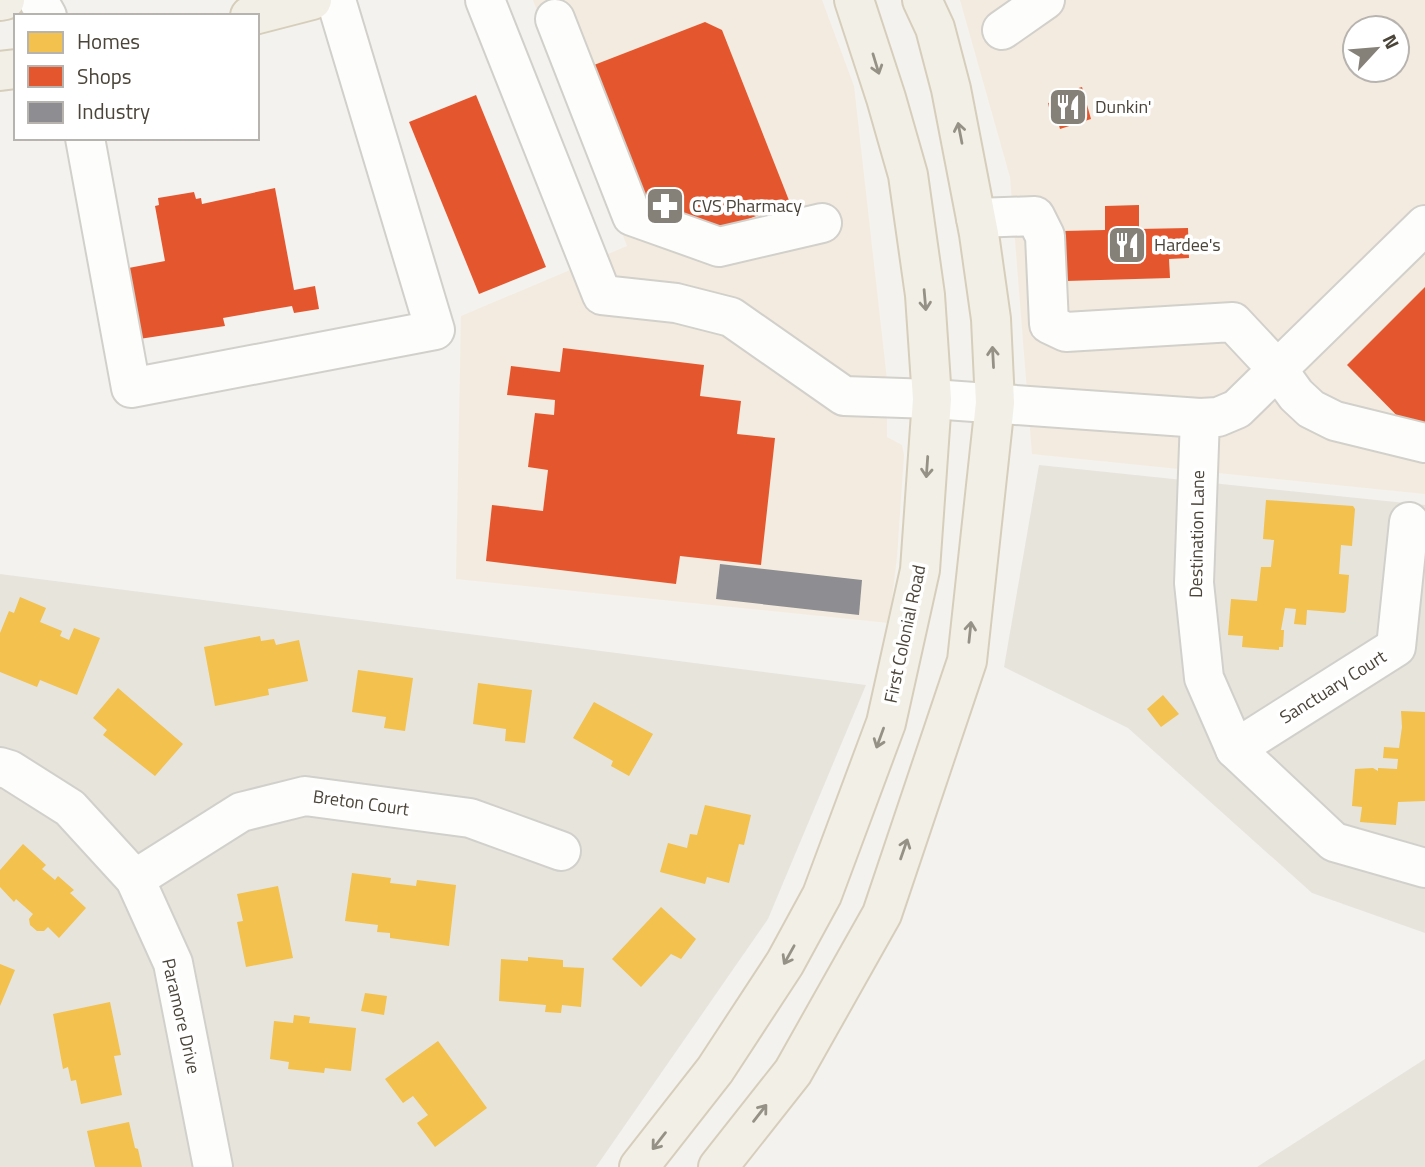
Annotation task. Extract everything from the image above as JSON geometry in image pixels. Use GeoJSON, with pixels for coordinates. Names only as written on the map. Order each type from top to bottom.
{"type":"FeatureCollection","features":[{"type":"Feature","properties":{"kind":"main road"},"geometry":{"type":"LineString","coordinates":[[0,1],[5,0]]}},
{"type":"Feature","properties":{"kind":"main road"},"geometry":{"type":"LineString","coordinates":[[258,14],[312,0]]}},
{"type":"Feature","properties":{"kind":"main road","name":"First Colonial Road"},"geometry":{"type":"LineString","coordinates":[[639,1167],[715,1070],[785,963],[822,895],[886,723],[920,570],[932,398],[925,295],[908,175],[854,0]]}},
{"type":"Feature","properties":{"kind":"main road"},"geometry":{"type":"LineString","coordinates":[[718,1167],[793,1072],[882,914],[967,661],[995,403],[991,320],[976,218],[951,89],[935,28],[922,0]]}},
{"type":"Feature","properties":{"kind":"street"},"geometry":{"type":"LineString","coordinates":[[85,140],[131,388],[435,330],[336,0]]}},
{"type":"Feature","properties":{"kind":"street"},"geometry":{"type":"LineString","coordinates":[[485,0],[602,295],[676,303],[731,317],[844,396],[932,398],[1200,418],[1218,417],[1237,409],[1425,225]]}},
{"type":"Feature","properties":{"kind":"street"},"geometry":{"type":"LineString","coordinates":[[1002,30],[1045,0]]}},
{"type":"Feature","properties":{"kind":"street"},"geometry":{"type":"LineString","coordinates":[[555,19],[632,216],[719,247],[822,223]]}},
{"type":"Feature","properties":{"kind":"street"},"geometry":{"type":"LineString","coordinates":[[976,218],[1035,216],[1045,236],[1049,324],[1066,332],[1233,322],[1278,369],[1296,395],[1311,409],[1335,421],[1425,443]]}},
{"type":"Feature","properties":{"kind":"street","name":"Destination Lane"},"geometry":{"type":"LineString","coordinates":[[1200,418],[1209,584],[1204,678],[1236,749],[1334,842],[1425,868]]}},
{"type":"Feature","properties":{"kind":"street","name":"Sanctuary Court"},"geometry":{"type":"LineString","coordinates":[[1236,749],[1396,647],[1409,522]]}},
{"type":"Feature","properties":{"kind":"street","name":"Paramore Drive"},"geometry":{"type":"LineString","coordinates":[[0,766],[70,808],[135,879],[173,963],[213,1167]]}},
{"type":"Feature","properties":{"kind":"street","name":"Breton Court"},"geometry":{"type":"LineString","coordinates":[[135,879],[241,812],[305,796],[470,818],[561,851]]}},
{"type":"Feature","properties":{"kind":"shaded area"},"geometry":{"type":"Polygon","coordinates":[[[533,0],[822,0],[854,86],[887,380],[887,437],[902,445],[904,455],[889,623],[456,579],[461,316],[627,246],[533,0]]]}},
{"type":"Feature","properties":{"kind":"shaded area"},"geometry":{"type":"Polygon","coordinates":[[[960,0],[1425,0],[1425,494],[1032,454],[1010,177],[960,0]]]}},
{"type":"Feature","properties":{"kind":"shaded area"},"geometry":{"type":"Polygon","coordinates":[[[1039,465],[1425,505],[1425,933],[1312,893],[1128,728],[1004,667],[1039,465]]]}},
{"type":"Feature","properties":{"kind":"shaded area"},"geometry":{"type":"Polygon","coordinates":[[[0,574],[866,685],[768,919],[596,1167],[0,1167],[0,574]]]}},
{"type":"Feature","properties":{"kind":"shaded area"},"geometry":{"type":"Polygon","coordinates":[[[1425,1059],[1425,1167],[1257,1167],[1425,1059]]]}},
{"type":"Feature","properties":{"kind":"building: Homes"},"geometry":{"type":"Polygon","coordinates":[[[1266,500],[1353,506],[1355,509],[1352,546],[1341,545],[1339,574],[1349,575],[1346,611],[1307,610],[1306,625],[1294,624],[1296,609],[1285,608],[1281,630],[1284,630],[1283,647],[1279,647],[1279,650],[1242,647],[1243,636],[1228,635],[1231,599],[1257,601],[1261,567],[1271,567],[1274,540],[1263,539],[1266,500]]]}},
{"type":"Feature","properties":{"kind":"building: Homes"},"geometry":{"type":"Polygon","coordinates":[[[20,597],[46,608],[40,622],[62,631],[60,636],[69,640],[74,628],[100,638],[77,695],[40,680],[37,687],[0,672],[0,633],[9,611],[14,613],[20,597]]]}},
{"type":"Feature","properties":{"kind":"building: Homes"},"geometry":{"type":"Polygon","coordinates":[[[260,636],[261,641],[274,639],[276,645],[299,640],[308,681],[268,689],[269,695],[215,706],[204,647],[260,636]]]}},
{"type":"Feature","properties":{"kind":"building: Homes"},"geometry":{"type":"Polygon","coordinates":[[[358,670],[413,678],[405,731],[384,728],[386,717],[352,712],[358,670]]]}},
{"type":"Feature","properties":{"kind":"building: Homes"},"geometry":{"type":"Polygon","coordinates":[[[478,683],[532,690],[525,743],[505,741],[506,729],[473,724],[478,683]]]}},
{"type":"Feature","properties":{"kind":"building: Homes"},"geometry":{"type":"Polygon","coordinates":[[[118,688],[183,744],[155,776],[103,735],[107,730],[93,718],[118,688]]]}},
{"type":"Feature","properties":{"kind":"building: Homes"},"geometry":{"type":"Polygon","coordinates":[[[1163,695],[1179,714],[1161,727],[1147,709],[1163,695]]]}},
{"type":"Feature","properties":{"kind":"building: Homes"},"geometry":{"type":"Polygon","coordinates":[[[594,702],[653,734],[629,776],[611,766],[613,761],[573,738],[594,702]]]}},
{"type":"Feature","properties":{"kind":"building: Homes"},"geometry":{"type":"Polygon","coordinates":[[[1401,711],[1425,712],[1425,801],[1398,802],[1396,825],[1360,822],[1362,807],[1352,806],[1355,769],[1397,769],[1398,759],[1383,758],[1384,747],[1399,748],[1401,711]]]}},
{"type":"Feature","properties":{"kind":"building: Homes"},"geometry":{"type":"Polygon","coordinates":[[[705,805],[751,815],[744,845],[739,844],[729,883],[707,877],[705,884],[660,872],[668,843],[687,848],[690,834],[697,835],[705,805]]]}},
{"type":"Feature","properties":{"kind":"building: Homes"},"geometry":{"type":"Polygon","coordinates":[[[23,844],[46,865],[42,869],[55,880],[58,876],[74,890],[70,893],[86,908],[59,938],[48,927],[44,931],[37,931],[30,925],[29,919],[33,914],[16,899],[14,902],[0,887],[0,870],[23,844]]]}},
{"type":"Feature","properties":{"kind":"building: Homes"},"geometry":{"type":"Polygon","coordinates":[[[352,873],[391,878],[390,883],[416,886],[417,880],[456,885],[449,946],[390,938],[390,933],[377,932],[378,925],[345,921],[352,873]]]}},
{"type":"Feature","properties":{"kind":"building: Homes"},"geometry":{"type":"Polygon","coordinates":[[[278,886],[293,958],[246,967],[237,922],[243,921],[237,894],[278,886]]]}},
{"type":"Feature","properties":{"kind":"building: Homes"},"geometry":{"type":"Polygon","coordinates":[[[661,907],[696,939],[681,959],[671,954],[641,987],[612,959],[661,907]]]}},
{"type":"Feature","properties":{"kind":"building: Homes"},"geometry":{"type":"Polygon","coordinates":[[[528,957],[563,960],[563,967],[584,968],[581,1007],[562,1005],[561,1013],[545,1012],[546,1005],[499,1001],[501,959],[528,961],[528,957]]]}},
{"type":"Feature","properties":{"kind":"building: Homes"},"geometry":{"type":"Polygon","coordinates":[[[0,964],[15,970],[0,1006],[0,964]]]}},
{"type":"Feature","properties":{"kind":"building: Homes"},"geometry":{"type":"Polygon","coordinates":[[[365,993],[387,996],[384,1015],[361,1011],[365,993]]]}},
{"type":"Feature","properties":{"kind":"building: Homes"},"geometry":{"type":"Polygon","coordinates":[[[110,1002],[121,1055],[114,1056],[122,1095],[81,1104],[76,1080],[71,1081],[68,1067],[63,1069],[53,1014],[110,1002]]]}},
{"type":"Feature","properties":{"kind":"building: Homes"},"geometry":{"type":"Polygon","coordinates":[[[294,1015],[310,1017],[309,1023],[356,1028],[351,1071],[325,1068],[324,1073],[288,1069],[289,1062],[270,1059],[274,1021],[293,1023],[294,1015]]]}},
{"type":"Feature","properties":{"kind":"building: Homes"},"geometry":{"type":"Polygon","coordinates":[[[438,1041],[487,1108],[435,1147],[417,1123],[428,1115],[413,1096],[403,1103],[385,1079],[438,1041]]]}},
{"type":"Feature","properties":{"kind":"building: Homes"},"geometry":{"type":"Polygon","coordinates":[[[129,1122],[142,1167],[95,1167],[87,1131],[129,1122]]]}},
{"type":"Feature","properties":{"kind":"building: Shops","name":"CVS Pharmacy"},"geometry":{"type":"Polygon","coordinates":[[[705,22],[722,30],[790,203],[707,235],[653,216],[594,65],[705,22]]]}},
{"type":"Feature","properties":{"kind":"building: Shops","name":"Dunkin'"},"geometry":{"type":"Polygon","coordinates":[[[1082,87],[1091,119],[1060,129],[1055,111],[1050,112],[1048,103],[1053,102],[1051,96],[1082,87]]]}},
{"type":"Feature","properties":{"kind":"building: Shops"},"geometry":{"type":"Polygon","coordinates":[[[476,95],[546,267],[479,294],[409,122],[476,95]]]}},
{"type":"Feature","properties":{"kind":"building: Shops"},"geometry":{"type":"Polygon","coordinates":[[[275,188],[294,290],[315,286],[319,309],[294,313],[292,306],[223,318],[225,326],[126,341],[113,271],[165,261],[155,206],[159,205],[158,198],[194,192],[196,199],[201,198],[202,204],[275,188]]]}},
{"type":"Feature","properties":{"kind":"building: Shops","name":"Hardee's"},"geometry":{"type":"Polygon","coordinates":[[[1139,205],[1139,229],[1188,228],[1189,258],[1169,259],[1170,278],[1066,281],[1064,231],[1105,230],[1105,206],[1139,205]]]}},
{"type":"Feature","properties":{"kind":"building: Shops"},"geometry":{"type":"Polygon","coordinates":[[[1425,287],[1425,432],[1419,438],[1347,365],[1425,287]]]}},
{"type":"Feature","properties":{"kind":"building: Shops"},"geometry":{"type":"Polygon","coordinates":[[[563,348],[704,365],[700,396],[741,401],[737,434],[775,438],[761,565],[680,556],[676,584],[486,561],[492,505],[543,511],[548,470],[528,467],[535,413],[554,415],[555,400],[507,395],[511,366],[560,372],[563,348]]]}},
{"type":"Feature","properties":{"kind":"building: Industry"},"geometry":{"type":"Polygon","coordinates":[[[720,564],[862,580],[859,615],[716,599],[720,564]]]}},
{"type":"Feature","properties":{"kind":"place","name":"Dunkin'"},"geometry":{"type":"Point","coordinates":[1068,107]}},
{"type":"Feature","properties":{"kind":"place","name":"CVS Pharmacy"},"geometry":{"type":"Point","coordinates":[665,206]}},
{"type":"Feature","properties":{"kind":"place","name":"Hardee's"},"geometry":{"type":"Point","coordinates":[1127,245]}}]}
